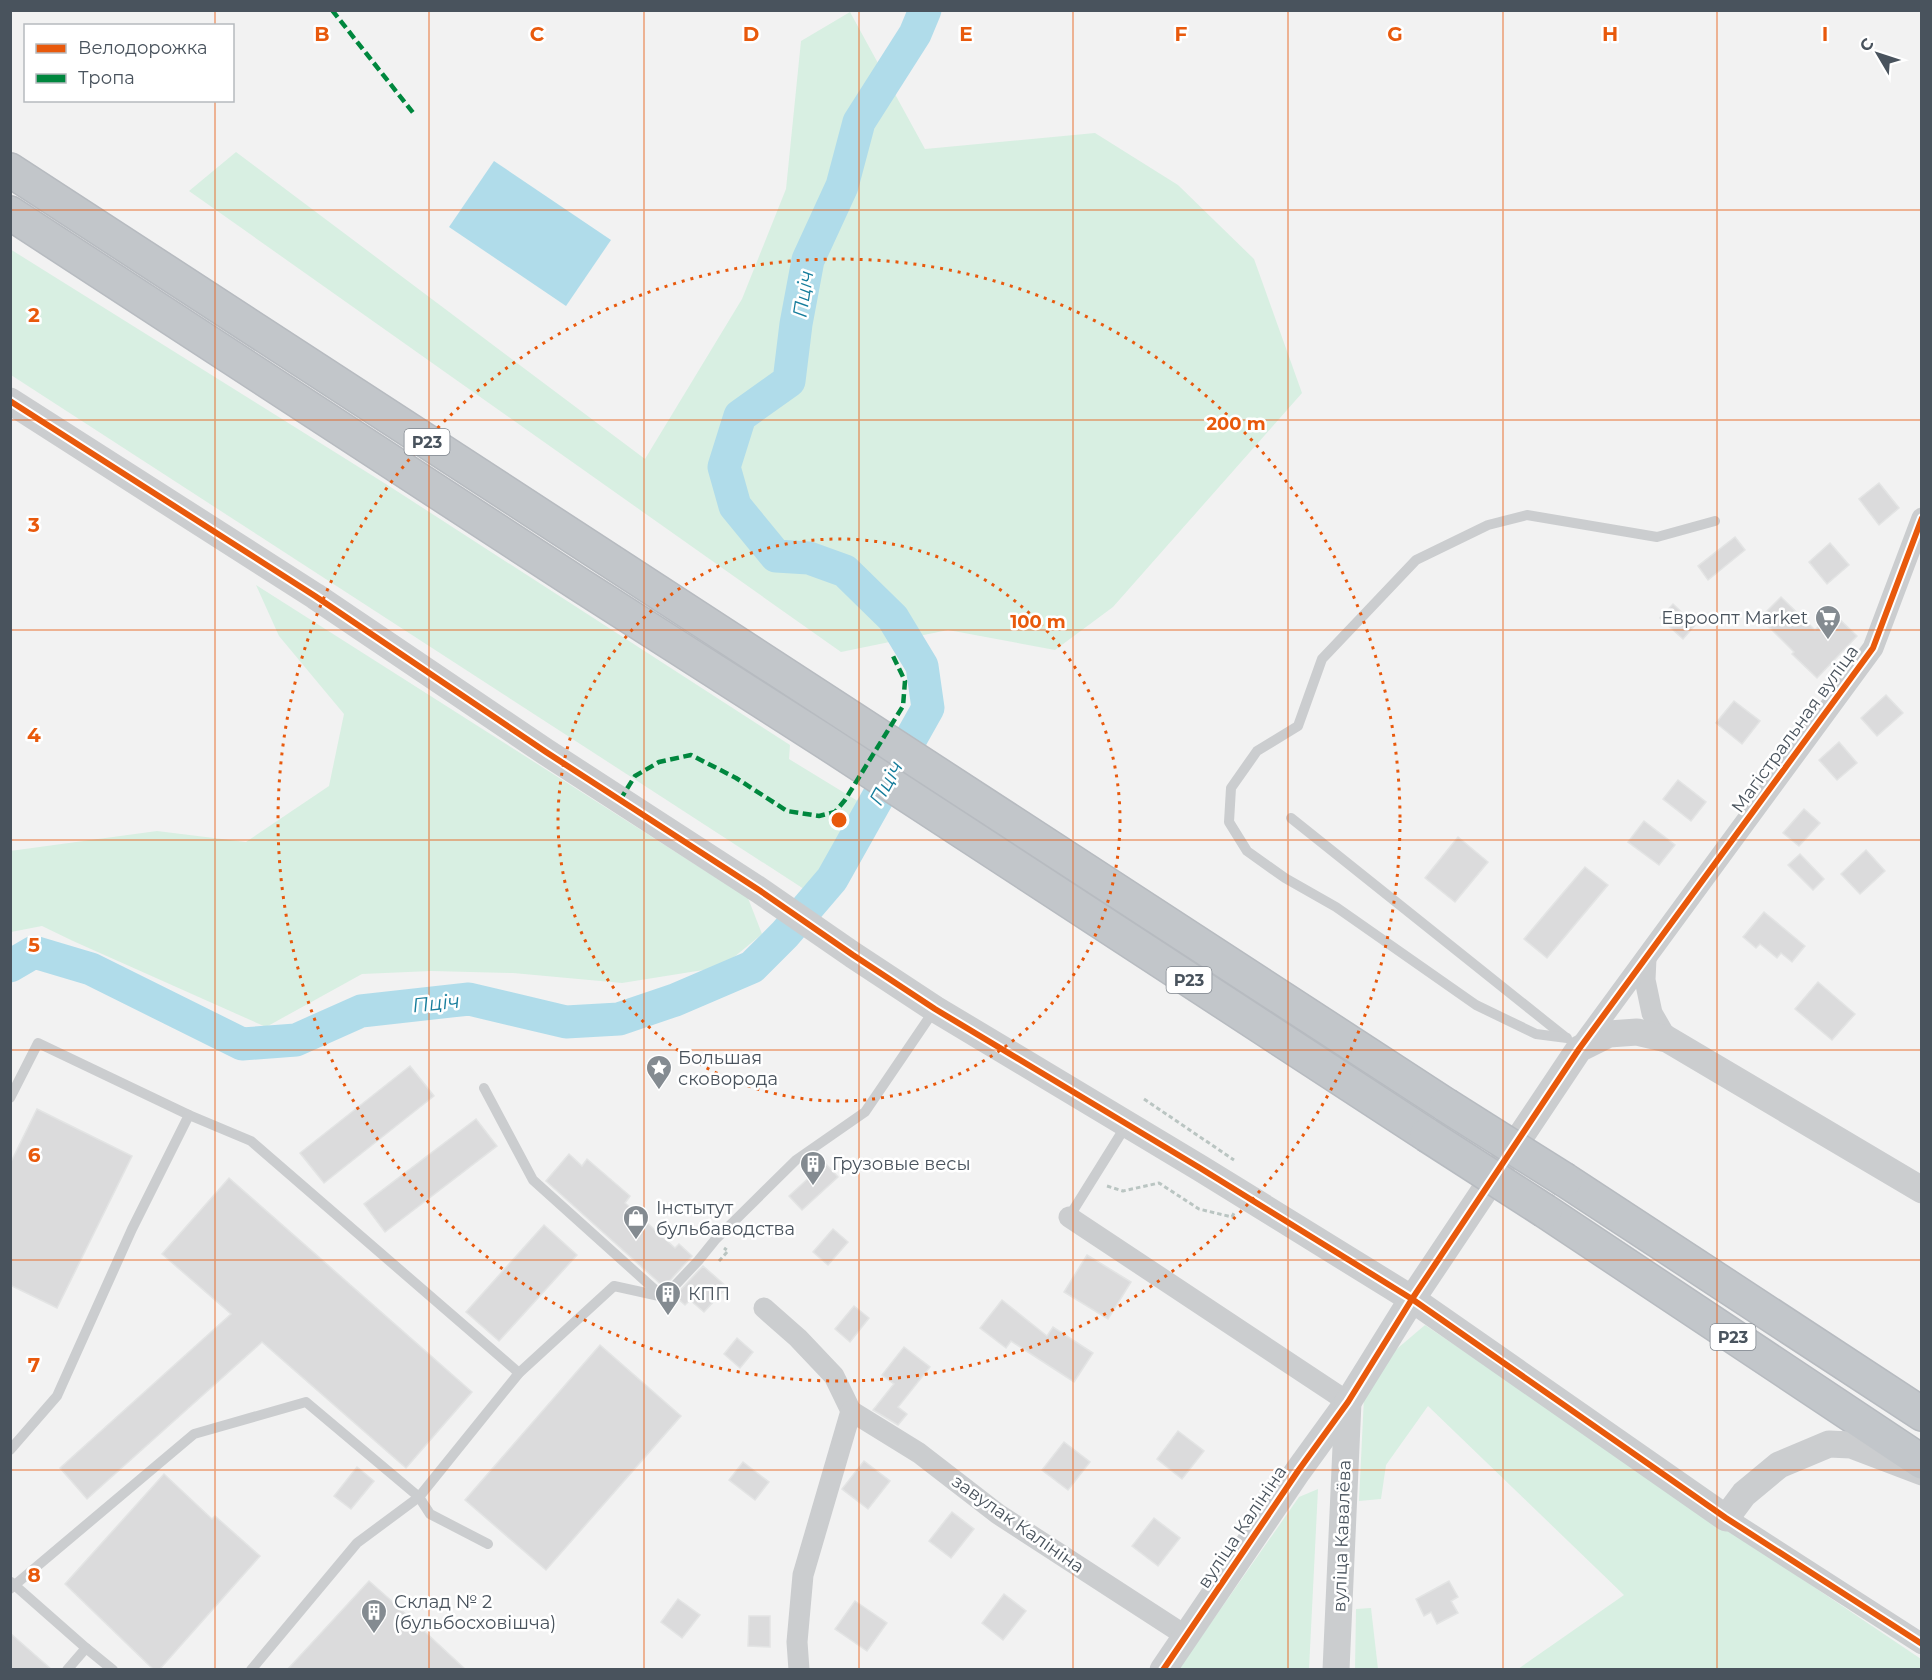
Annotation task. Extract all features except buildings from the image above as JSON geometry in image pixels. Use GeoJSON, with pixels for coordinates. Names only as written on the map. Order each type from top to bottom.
{"type":"FeatureCollection","features":[{"type":"Feature","properties":{"kind":"highway","name":"Р23"},"geometry":{"type":"LineString","coordinates":[[10,170],[1922,1414]]}},
{"type":"Feature","properties":{"kind":"highway","name":"Р23"},"geometry":{"type":"LineString","coordinates":[[10,213],[1545,1211],[1922,1462]]}},
{"type":"Feature","properties":{"kind":"street"},"geometry":{"type":"LineString","coordinates":[[10,401],[315,596],[935,1009],[1412,1299],[1726,1518],[1922,1644]]}},
{"type":"Feature","properties":{"kind":"street","name":"Магістральная вуліца"},"geometry":{"type":"LineString","coordinates":[[1573,1043],[1646,958],[1873,648],[1922,518]]}},
{"type":"Feature","properties":{"kind":"street"},"geometry":{"type":"LineString","coordinates":[[1646,958],[1646,980],[1652,1013],[1667,1040]]}},
{"type":"Feature","properties":{"kind":"street"},"geometry":{"type":"LineString","coordinates":[[1573,1043],[1609,1034],[1637,1032],[1667,1040],[1922,1190]]}},
{"type":"Feature","properties":{"kind":"street","name":"вуліца Калініна"},"geometry":{"type":"LineString","coordinates":[[1163,1670],[1298,1471],[1348,1402],[1573,1043]]}},
{"type":"Feature","properties":{"kind":"street"},"geometry":{"type":"LineString","coordinates":[[1069,1217],[1348,1402]]}},
{"type":"Feature","properties":{"kind":"street"},"geometry":{"type":"LineString","coordinates":[[764,1308],[798,1338],[834,1376],[851,1411],[803,1575],[797,1642],[800,1670]]}},
{"type":"Feature","properties":{"kind":"street","name":"вуліца Кавалёва"},"geometry":{"type":"LineString","coordinates":[[1336,1670],[1348,1402]]}},
{"type":"Feature","properties":{"kind":"street","name":"завулак Калініна"},"geometry":{"type":"LineString","coordinates":[[851,1411],[919,1453],[998,1514],[1186,1636]]}},
{"type":"Feature","properties":{"kind":"street"},"geometry":{"type":"LineString","coordinates":[[1726,1518],[1744,1494],[1779,1465],[1829,1444],[1851,1445],[1922,1472]]}},
{"type":"Feature","properties":{"kind":"lane"},"geometry":{"type":"LineString","coordinates":[[1573,1043],[1536,1034],[1476,1005],[1336,907],[1285,878],[1247,851],[1229,822],[1231,788],[1257,752],[1298,726],[1322,659],[1416,560],[1488,525],[1527,515],[1657,537],[1715,521]]}},
{"type":"Feature","properties":{"kind":"lane"},"geometry":{"type":"LineString","coordinates":[[1291,819],[1573,1043]]}},
{"type":"Feature","properties":{"kind":"lane"},"geometry":{"type":"LineString","coordinates":[[664,1297],[715,1240],[796,1160],[866,1112],[935,1009]]}},
{"type":"Feature","properties":{"kind":"lane"},"geometry":{"type":"LineString","coordinates":[[10,1098],[38,1043],[189,1115],[251,1141],[519,1373]]}},
{"type":"Feature","properties":{"kind":"lane"},"geometry":{"type":"LineString","coordinates":[[484,1088],[533,1180],[664,1297]]}},
{"type":"Feature","properties":{"kind":"lane"},"geometry":{"type":"LineString","coordinates":[[10,1450],[57,1396],[132,1228],[189,1115]]}},
{"type":"Feature","properties":{"kind":"lane"},"geometry":{"type":"LineString","coordinates":[[1069,1217],[1127,1124]]}},
{"type":"Feature","properties":{"kind":"lane"},"geometry":{"type":"LineString","coordinates":[[251,1670],[357,1543],[419,1497],[519,1373],[614,1286],[664,1297]]}},
{"type":"Feature","properties":{"kind":"lane"},"geometry":{"type":"LineString","coordinates":[[113,1670],[12,1586],[194,1434],[306,1402],[419,1497],[430,1514],[488,1544]]}},
{"type":"Feature","properties":{"kind":"lane"},"geometry":{"type":"LineString","coordinates":[[67,1670],[86,1648]]}},
{"type":"Feature","properties":{"kind":"green space"},"geometry":{"type":"Polygon","coordinates":[[[850,12],[925,149],[1095,133],[1178,185],[1254,259],[1302,393],[1113,607],[1055,650],[948,630],[841,652],[189,191],[236,152],[645,459],[742,299],[786,189],[801,41],[850,12]]]}},
{"type":"Feature","properties":{"kind":"green space"},"geometry":{"type":"Polygon","coordinates":[[[10,249],[389,486],[790,745],[789,759],[861,803],[825,873],[807,891],[11,375],[10,249]]]}},
{"type":"Feature","properties":{"kind":"green space"},"geometry":{"type":"Polygon","coordinates":[[[256,585],[748,898],[762,934],[722,967],[622,983],[513,973],[431,971],[362,974],[266,1027],[42,926],[11,932],[10,851],[157,831],[246,842],[329,786],[344,714],[279,636],[256,585]]]}},
{"type":"Feature","properties":{"kind":"green space"},"geometry":{"type":"Polygon","coordinates":[[[1425,1325],[1921,1659],[1921,1669],[1518,1669],[1624,1595],[1428,1406],[1386,1465],[1381,1499],[1359,1501],[1365,1376],[1425,1325]]]}},
{"type":"Feature","properties":{"kind":"green space"},"geometry":{"type":"Polygon","coordinates":[[[1318,1489],[1309,1669],[1178,1670],[1299,1497],[1318,1489]]]}},
{"type":"Feature","properties":{"kind":"green space"},"geometry":{"type":"Polygon","coordinates":[[[1371,1608],[1378,1669],[1355,1669],[1356,1609],[1371,1608]]]}},
{"type":"Feature","properties":{"kind":"water"},"geometry":{"type":"Polygon","coordinates":[[[494,161],[611,240],[566,306],[449,227],[494,161]]]}},
{"type":"Feature","properties":{"kind":"waterway","name":"Пціч"},"geometry":{"type":"LineString","coordinates":[[10,966],[34,952],[91,969],[242,1044],[296,1040],[361,1011],[469,999],[566,1022],[619,1019],[675,1000],[752,967],[785,934],[832,879],[928,708],[922,666],[893,618],[845,571],[809,558],[776,556],[735,506],[724,467],[740,416],[789,381],[796,324],[808,260],[842,186],[859,122],[915,34],[925,10]]}},
{"type":"Feature","properties":{"kind":"marked path"},"geometry":{"type":"LineString","coordinates":[[332,10],[414,114]]}},
{"type":"Feature","properties":{"kind":"marked path"},"geometry":{"type":"LineString","coordinates":[[620,800],[635,776],[659,762],[691,755],[736,778],[787,811],[819,816],[835,812],[845,800],[903,706],[905,681],[893,656]]}},
{"type":"Feature","properties":{"kind":"cycle path"},"geometry":{"type":"LineString","coordinates":[[10,401],[315,596],[935,1009],[1200,1168],[1412,1299],[1726,1518],[1922,1644]]}},
{"type":"Feature","properties":{"kind":"cycle path"},"geometry":{"type":"LineString","coordinates":[[1163,1670],[1298,1471],[1348,1402],[1412,1299],[1579,1049],[1873,648],[1922,518]]}},
{"type":"Feature","properties":{"kind":"place","name":"Евроопт Market"},"geometry":{"type":"Point","coordinates":[1828,641]}},
{"type":"Feature","properties":{"kind":"place","name":"Большая сковорода"},"geometry":{"type":"Point","coordinates":[659,1091]}},
{"type":"Feature","properties":{"kind":"place","name":"Грузовые весы"},"geometry":{"type":"Point","coordinates":[813,1187]}},
{"type":"Feature","properties":{"kind":"place","name":"Інстытут бульбаводства"},"geometry":{"type":"Point","coordinates":[636,1241]}},
{"type":"Feature","properties":{"kind":"place","name":"КПП"},"geometry":{"type":"Point","coordinates":[668,1317]}},
{"type":"Feature","properties":{"kind":"place","name":"Склад № 2 (бульбосховішча)"},"geometry":{"type":"Point","coordinates":[374,1635]}}]}
